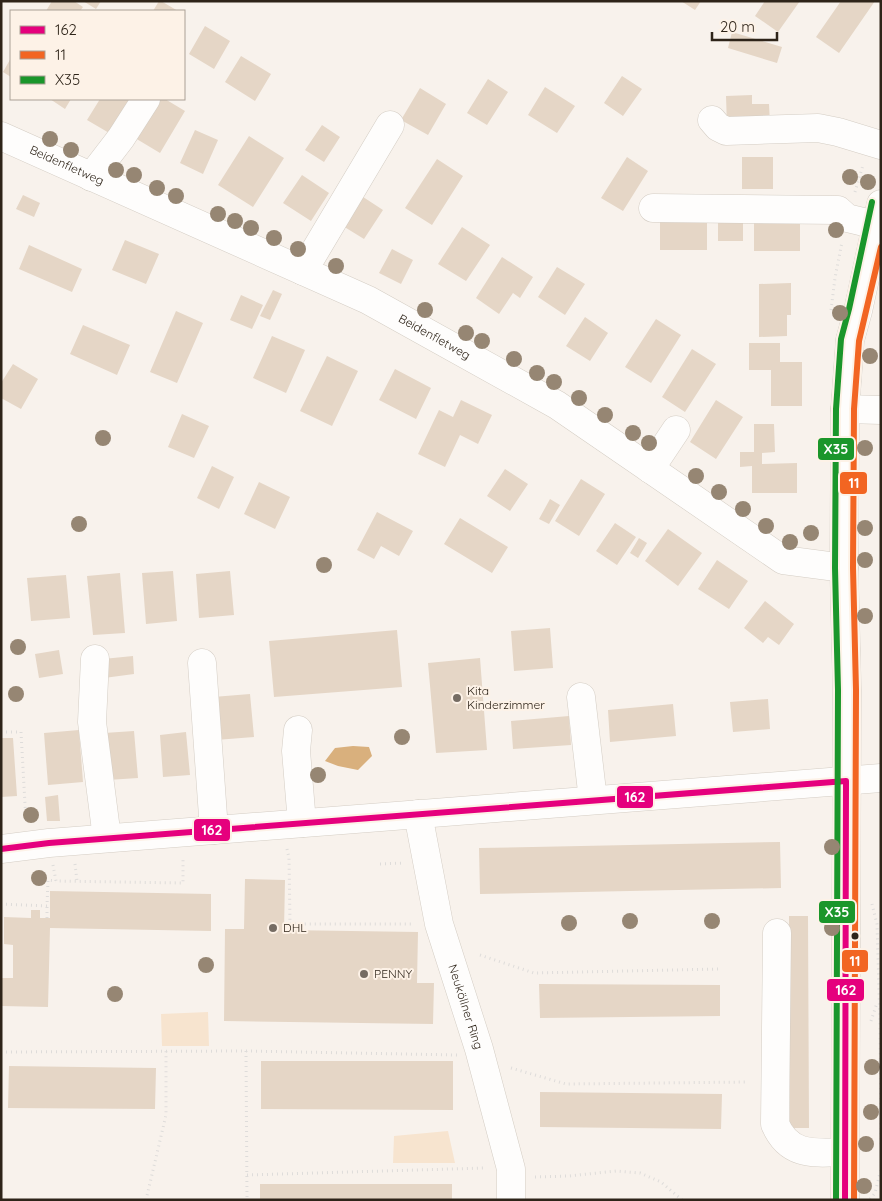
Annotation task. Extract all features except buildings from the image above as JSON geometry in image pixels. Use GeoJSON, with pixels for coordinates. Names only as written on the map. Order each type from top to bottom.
{"type":"FeatureCollection","features":[{"type":"Feature","properties":{"kind":"street"},"geometry":{"type":"LineString","coordinates":[[91,177],[121,138],[145,100]]}},
{"type":"Feature","properties":{"kind":"street"},"geometry":{"type":"LineString","coordinates":[[712,120],[718,127],[726,131],[818,128],[881,145]]}},
{"type":"Feature","properties":{"kind":"street"},"geometry":{"type":"LineString","coordinates":[[303,271],[390,124]]}},
{"type":"Feature","properties":{"kind":"street","name":"Beidenfletweg"},"geometry":{"type":"LineString","coordinates":[[1,136],[368,300],[557,405],[784,560],[844,568]]}},
{"type":"Feature","properties":{"kind":"street"},"geometry":{"type":"LineString","coordinates":[[653,208],[838,210],[847,218],[878,215],[850,340],[844,409],[846,690],[845,1200]]}},
{"type":"Feature","properties":{"kind":"street"},"geometry":{"type":"LineString","coordinates":[[844,409],[881,410]]}},
{"type":"Feature","properties":{"kind":"street"},"geometry":{"type":"LineString","coordinates":[[650,469],[676,430]]}},
{"type":"Feature","properties":{"kind":"street"},"geometry":{"type":"LineString","coordinates":[[96,659],[92,722],[107,838]]}},
{"type":"Feature","properties":{"kind":"street"},"geometry":{"type":"LineString","coordinates":[[202,663],[214,830]]}},
{"type":"Feature","properties":{"kind":"street"},"geometry":{"type":"LineString","coordinates":[[581,697],[593,800]]}},
{"type":"Feature","properties":{"kind":"street"},"geometry":{"type":"LineString","coordinates":[[291,824],[298,730]]}},
{"type":"Feature","properties":{"kind":"street"},"geometry":{"type":"LineString","coordinates":[[26,845],[881,778]]}},
{"type":"Feature","properties":{"kind":"street","name":"Neuköllner Ring"},"geometry":{"type":"LineString","coordinates":[[418,814],[439,924],[479,1049],[511,1168],[511,1200]]}},
{"type":"Feature","properties":{"kind":"street"},"geometry":{"type":"LineString","coordinates":[[777,933],[775,1124],[785,1141],[796,1148],[809,1153],[845,1152]]}},
{"type":"Feature","properties":{"kind":"path"},"geometry":{"type":"LineString","coordinates":[[1,732],[21,732],[26,845],[56,881]]}},
{"type":"Feature","properties":{"kind":"path"},"geometry":{"type":"LineString","coordinates":[[291,824],[289,858],[290,924],[415,924]]}},
{"type":"Feature","properties":{"kind":"path"},"geometry":{"type":"LineString","coordinates":[[47,918],[48,880],[183,883],[182,832]]}},
{"type":"Feature","properties":{"kind":"path"},"geometry":{"type":"LineString","coordinates":[[380,864],[412,863]]}},
{"type":"Feature","properties":{"kind":"path"},"geometry":{"type":"LineString","coordinates":[[1,904],[47,906]]}},
{"type":"Feature","properties":{"kind":"path"},"geometry":{"type":"LineString","coordinates":[[480,955],[534,973],[720,969]]}},
{"type":"Feature","properties":{"kind":"path"},"geometry":{"type":"LineString","coordinates":[[878,1000],[880,1023],[881,1146]]}},
{"type":"Feature","properties":{"kind":"path"},"geometry":{"type":"LineString","coordinates":[[246,1051],[247,1200]]}},
{"type":"Feature","properties":{"kind":"path"},"geometry":{"type":"LineString","coordinates":[[1,1052],[246,1051],[462,1055]]}},
{"type":"Feature","properties":{"kind":"path"},"geometry":{"type":"LineString","coordinates":[[146,1200],[166,1115],[166,1052]]}},
{"type":"Feature","properties":{"kind":"path"},"geometry":{"type":"LineString","coordinates":[[511,1068],[566,1084],[746,1082]]}},
{"type":"Feature","properties":{"kind":"path"},"geometry":{"type":"LineString","coordinates":[[247,1175],[485,1168]]}},
{"type":"Feature","properties":{"kind":"path"},"geometry":{"type":"LineString","coordinates":[[870,1200],[875,1193],[881,1169]]}},
{"type":"Feature","properties":{"kind":"path"},"geometry":{"type":"LineString","coordinates":[[531,1177],[569,1176],[616,1171],[640,1173],[661,1182],[682,1200]]}},
{"type":"Feature","properties":{"kind":"shaded area"},"geometry":{"type":"Polygon","coordinates":[[[369,747],[372,756],[358,770],[325,761],[335,748],[369,747]]]}},
{"type":"Feature","properties":{"kind":"shaded area"},"geometry":{"type":"Polygon","coordinates":[[[208,1012],[209,1046],[162,1046],[161,1014],[208,1012]]]}},
{"type":"Feature","properties":{"kind":"shaded area"},"geometry":{"type":"Polygon","coordinates":[[[448,1131],[455,1163],[393,1163],[394,1136],[448,1131]]]}},
{"type":"Feature","properties":{"kind":"transit line","name":"X35"},"geometry":{"type":"LineString","coordinates":[[836,1200],[838,690],[835,568],[836,409],[841,339],[872,202]]}},
{"type":"Feature","properties":{"kind":"transit line","name":"11"},"geometry":{"type":"LineString","coordinates":[[854,1200],[856,690],[853,568],[854,409],[859,341],[881,247]]}},
{"type":"Feature","properties":{"kind":"transit line","name":"162"},"geometry":{"type":"LineString","coordinates":[[1,849],[49,843],[846,781]]}},
{"type":"Feature","properties":{"kind":"transit line","name":"162"},"geometry":{"type":"LineString","coordinates":[[845,1200],[846,781]]}},
{"type":"Feature","properties":{"kind":"place","name":"Kita Kinderzimmer"},"geometry":{"type":"Point","coordinates":[457,698]}},
{"type":"Feature","properties":{"kind":"place","name":"DHL"},"geometry":{"type":"Point","coordinates":[273,928]}},
{"type":"Feature","properties":{"kind":"place","name":"PENNY"},"geometry":{"type":"Point","coordinates":[364,974]}}]}
